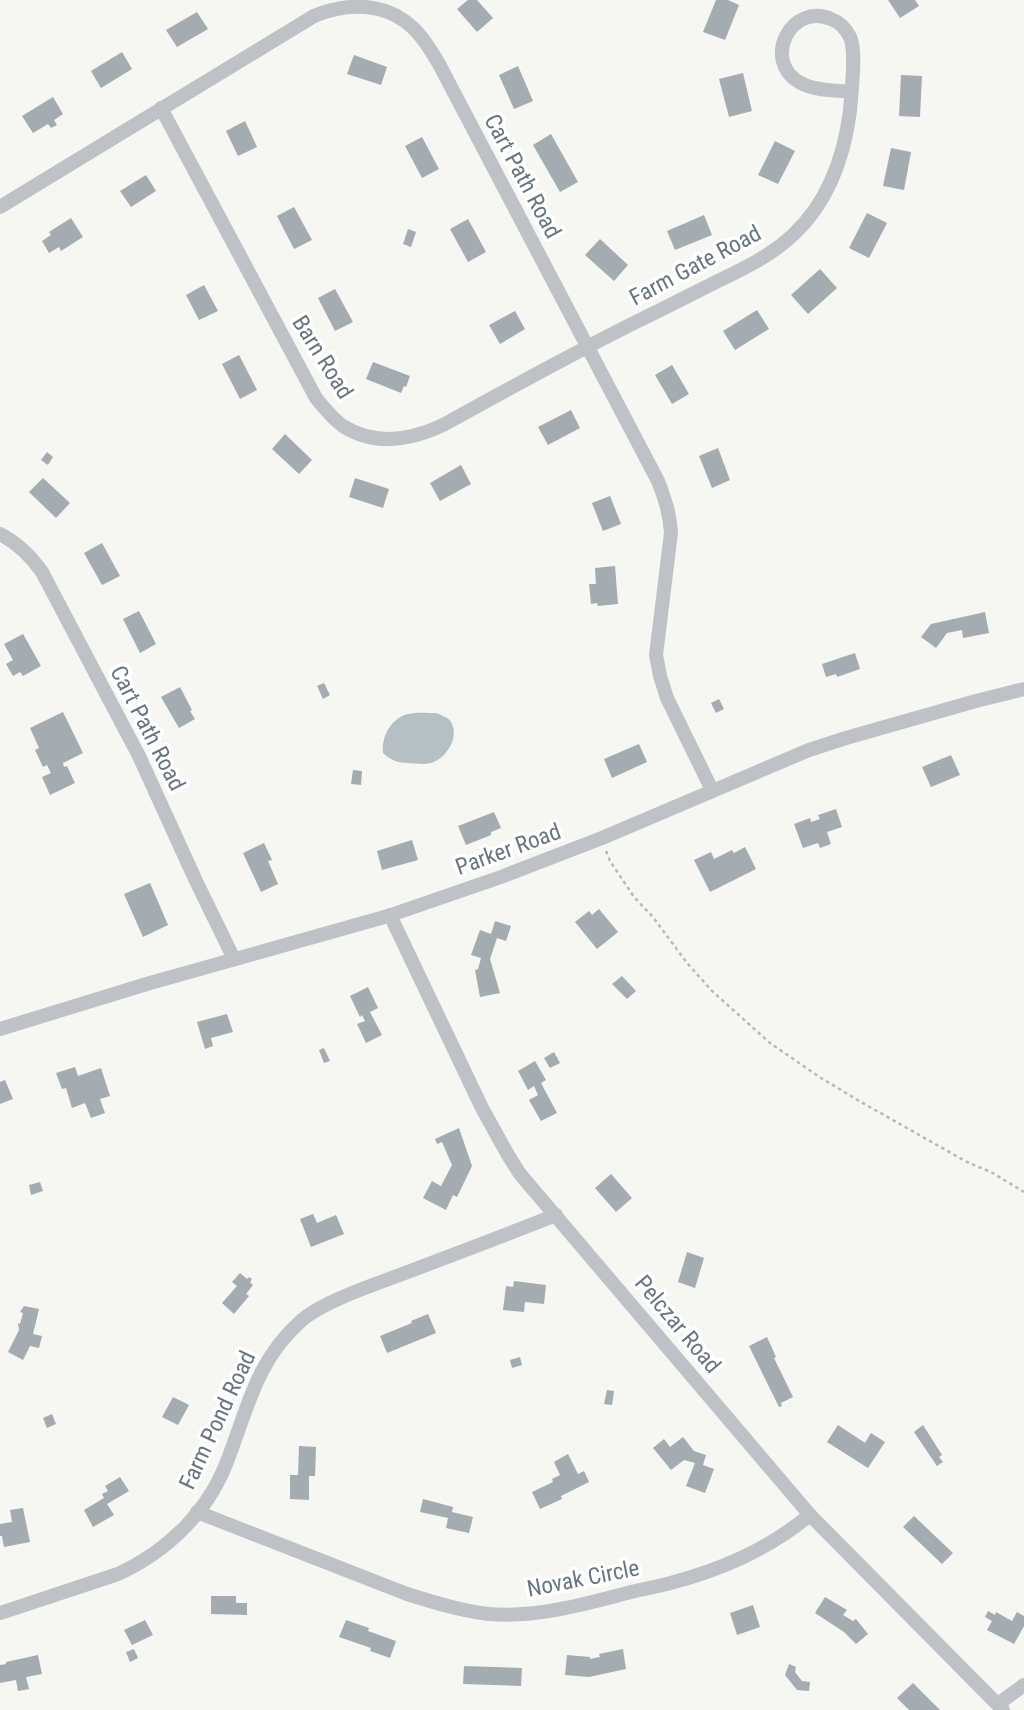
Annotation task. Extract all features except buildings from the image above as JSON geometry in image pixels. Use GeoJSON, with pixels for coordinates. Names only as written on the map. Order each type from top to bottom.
{"type":"FeatureCollection","features":[{"type":"Feature","properties":{"kind":"street","name":"Cart Path Road"},"geometry":{"type":"LineString","coordinates":[[0,207],[295,26],[329,9],[373,7],[386,11],[412,27],[439,64],[658,481],[670,515],[671,533],[656,654],[667,698],[712,790]]}},
{"type":"Feature","properties":{"kind":"street","name":"Farm Gate Road"},"geometry":{"type":"LineString","coordinates":[[587,346],[743,269],[779,247],[816,208],[833,179],[844,144],[851,92],[852,45],[850,37],[841,25],[828,18],[806,18],[793,26],[785,38],[782,53],[790,74],[807,86],[851,92]]}},
{"type":"Feature","properties":{"kind":"street","name":"Barn Road"},"geometry":{"type":"LineString","coordinates":[[161,108],[305,379],[328,413],[343,426],[361,435],[381,440],[398,440],[430,432],[587,346]]}},
{"type":"Feature","properties":{"kind":"street","name":"Cart Path Road"},"geometry":{"type":"LineString","coordinates":[[0,534],[22,548],[42,572],[134,745],[234,958]]}},
{"type":"Feature","properties":{"kind":"street","name":"Parker Road"},"geometry":{"type":"LineString","coordinates":[[0,1029],[234,958],[390,915],[501,877],[601,838],[789,758],[846,738],[1024,689]]}},
{"type":"Feature","properties":{"kind":"street","name":"Pelczar Road"},"geometry":{"type":"LineString","coordinates":[[390,915],[482,1108],[508,1155],[536,1194],[810,1515],[1001,1707]]}},
{"type":"Feature","properties":{"kind":"street","name":"Farm Pond Road"},"geometry":{"type":"LineString","coordinates":[[0,1613],[80,1588],[136,1566],[170,1542],[215,1487],[228,1461],[245,1408],[266,1363],[303,1319],[346,1296],[556,1215]]}},
{"type":"Feature","properties":{"kind":"street","name":"Novak Circle"},"geometry":{"type":"LineString","coordinates":[[197,1512],[407,1594],[440,1605],[488,1614],[556,1611],[666,1585],[713,1570],[757,1551],[789,1533],[810,1515]]}},
{"type":"Feature","properties":{"kind":"street"},"geometry":{"type":"LineString","coordinates":[[1001,1707],[1024,1685]]}},
{"type":"Feature","properties":{"kind":"path"},"geometry":{"type":"LineString","coordinates":[[601,838],[608,857],[639,904],[653,917],[687,963],[712,991],[770,1043],[861,1102],[1024,1192]]}},
{"type":"Feature","properties":{"kind":"shaded area"},"geometry":{"type":"Polygon","coordinates":[[[411,713],[436,713],[451,722],[454,734],[450,747],[437,761],[428,764],[404,763],[383,753],[388,729],[402,716],[411,713]]]}}]}
